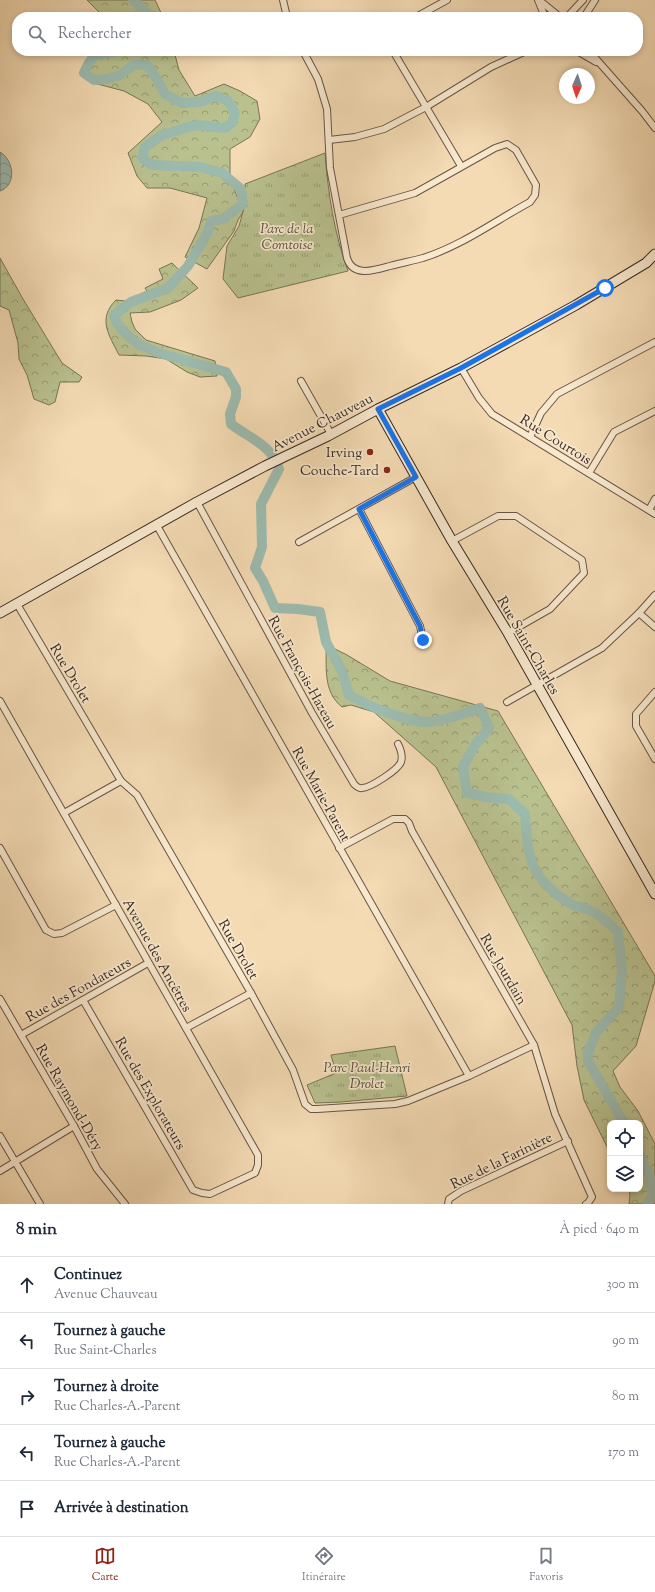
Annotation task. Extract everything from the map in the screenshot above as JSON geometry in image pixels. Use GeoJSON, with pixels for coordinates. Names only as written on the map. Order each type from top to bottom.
{"type":"FeatureCollection","features":[{"type":"Feature","properties":{"kind":"main road","name":"Avenue Chauveau"},"geometry":{"type":"LineString","coordinates":[[0,613],[197,502],[265,466],[332,434],[378,409],[461,368],[576,305],[651,261],[655,254]]}},
{"type":"Feature","properties":{"kind":"main road","name":"Rue Saint-Charles"},"geometry":{"type":"LineString","coordinates":[[378,409],[452,541],[508,633],[655,894]]}},
{"type":"Feature","properties":{"kind":"street"},"geometry":{"type":"LineString","coordinates":[[283,0],[286,12]]}},
{"type":"Feature","properties":{"kind":"street"},"geometry":{"type":"LineString","coordinates":[[425,12],[447,0]]}},
{"type":"Feature","properties":{"kind":"street"},"geometry":{"type":"LineString","coordinates":[[539,0],[543,12]]}},
{"type":"Feature","properties":{"kind":"street"},"geometry":{"type":"LineString","coordinates":[[539,0],[554,12]]}},
{"type":"Feature","properties":{"kind":"street"},"geometry":{"type":"LineString","coordinates":[[572,12],[583,0]]}},
{"type":"Feature","properties":{"kind":"street"},"geometry":{"type":"LineString","coordinates":[[588,12],[596,0]]}},
{"type":"Feature","properties":{"kind":"street"},"geometry":{"type":"LineString","coordinates":[[306,56],[318,79],[327,109],[330,168],[347,258],[348,262],[356,269],[369,271],[424,258],[460,242],[530,202],[534,195],[536,185],[516,150],[507,144],[495,148],[415,192],[339,215]]}},
{"type":"Feature","properties":{"kind":"street"},"geometry":{"type":"LineString","coordinates":[[396,56],[461,166]]}},
{"type":"Feature","properties":{"kind":"street"},"geometry":{"type":"LineString","coordinates":[[329,140],[355,137],[384,128],[426,107],[491,67],[515,56]]}},
{"type":"Feature","properties":{"kind":"street"},"geometry":{"type":"LineString","coordinates":[[586,56],[601,65]]}},
{"type":"Feature","properties":{"kind":"street"},"geometry":{"type":"LineString","coordinates":[[593,56],[642,110],[655,128]]}},
{"type":"Feature","properties":{"kind":"street"},"geometry":{"type":"LineString","coordinates":[[530,437],[541,413],[557,394],[655,342]]}},
{"type":"Feature","properties":{"kind":"street","name":"Rue Courtois"},"geometry":{"type":"LineString","coordinates":[[461,368],[479,398],[492,414],[655,514]]}},
{"type":"Feature","properties":{"kind":"street"},"geometry":{"type":"LineString","coordinates":[[301,382],[332,434]]}},
{"type":"Feature","properties":{"kind":"street"},"geometry":{"type":"LineString","coordinates":[[589,474],[614,432],[655,411]]}},
{"type":"Feature","properties":{"kind":"street"},"geometry":{"type":"LineString","coordinates":[[299,542],[416,477]]}},
{"type":"Feature","properties":{"kind":"street"},"geometry":{"type":"LineString","coordinates":[[649,510],[655,499]]}},
{"type":"Feature","properties":{"kind":"street","name":"Rue François-Hazeau"},"geometry":{"type":"LineString","coordinates":[[197,502],[312,714],[357,788],[367,787],[394,771],[402,759],[402,753],[398,744]]}},
{"type":"Feature","properties":{"kind":"street"},"geometry":{"type":"LineString","coordinates":[[359,509],[420,626],[423,640]]}},
{"type":"Feature","properties":{"kind":"street"},"geometry":{"type":"LineString","coordinates":[[452,541],[498,516],[516,516],[582,560],[584,573],[550,609],[508,633]]}},
{"type":"Feature","properties":{"kind":"street","name":"Rue Marie-Parent"},"geometry":{"type":"LineString","coordinates":[[156,524],[469,1076]]}},
{"type":"Feature","properties":{"kind":"street"},"geometry":{"type":"LineString","coordinates":[[507,702],[602,648],[639,613],[655,595]]}},
{"type":"Feature","properties":{"kind":"street","name":"Rue Drolet"},"geometry":{"type":"LineString","coordinates":[[17,604],[121,781],[137,795],[251,993],[293,1070],[305,1104],[310,1108],[317,1109],[395,1104],[408,1101],[469,1076],[534,1045]]}},
{"type":"Feature","properties":{"kind":"street"},"geometry":{"type":"LineString","coordinates":[[639,613],[655,627]]}},
{"type":"Feature","properties":{"kind":"street"},"geometry":{"type":"LineString","coordinates":[[655,692],[636,714],[636,726],[655,759]]}},
{"type":"Feature","properties":{"kind":"street","name":"Avenue des Ancêtres"},"geometry":{"type":"LineString","coordinates":[[0,701],[258,1155],[258,1165],[255,1173],[210,1194],[202,1193]]}},
{"type":"Feature","properties":{"kind":"street"},"geometry":{"type":"LineString","coordinates":[[64,813],[121,781]]}},
{"type":"Feature","properties":{"kind":"street","name":"Rue Jourdain"},"geometry":{"type":"LineString","coordinates":[[339,848],[393,819],[405,819],[409,823],[412,831],[534,1045],[555,1114],[592,1197],[586,1204]]}},
{"type":"Feature","properties":{"kind":"street"},"geometry":{"type":"LineString","coordinates":[[0,848],[46,930],[54,934],[62,933],[116,905]]}},
{"type":"Feature","properties":{"kind":"street","name":"Rue des Fondateurs"},"geometry":{"type":"LineString","coordinates":[[21,1035],[148,963]]}},
{"type":"Feature","properties":{"kind":"street"},"geometry":{"type":"LineString","coordinates":[[186,1028],[251,993]]}},
{"type":"Feature","properties":{"kind":"street","name":"Rue Raymond-Déry"},"geometry":{"type":"LineString","coordinates":[[0,999],[98,1170],[125,1204]]}},
{"type":"Feature","properties":{"kind":"street","name":"Rue des Explorateurs"},"geometry":{"type":"LineString","coordinates":[[83,1000],[193,1190],[202,1193]]}},
{"type":"Feature","properties":{"kind":"street"},"geometry":{"type":"LineString","coordinates":[[0,1171],[74,1126]]}},
{"type":"Feature","properties":{"kind":"street"},"geometry":{"type":"LineString","coordinates":[[0,1136],[40,1204]]}},
{"type":"Feature","properties":{"kind":"street","name":"Rue de la Farinière"},"geometry":{"type":"LineString","coordinates":[[448,1204],[449,1199],[461,1191],[568,1141]]}},
{"type":"Feature","properties":{"kind":"green space"},"geometry":{"type":"Polygon","coordinates":[[[87,0],[155,0],[161,12],[99,12],[87,0]]]}},
{"type":"Feature","properties":{"kind":"green space"},"geometry":{"type":"Polygon","coordinates":[[[90,56],[175,56],[179,70],[195,96],[224,84],[257,101],[260,119],[250,137],[230,149],[230,178],[243,212],[234,231],[207,269],[185,257],[199,228],[207,198],[170,188],[147,188],[137,176],[128,153],[162,122],[148,104],[124,91],[90,82],[85,61],[90,56]]]}},
{"type":"Feature","properties":{"kind":"green space","name":"Parc de la Comtoise"},"geometry":{"type":"Polygon","coordinates":[[[325,153],[332,213],[348,271],[238,298],[223,279],[227,246],[239,226],[246,201],[245,184],[325,153]]]}},
{"type":"Feature","properties":{"kind":"green space"},"geometry":{"type":"Polygon","coordinates":[[[0,258],[62,363],[82,377],[79,382],[60,382],[55,402],[49,405],[34,399],[27,375],[19,359],[18,343],[9,310],[0,306],[0,258]]]}},
{"type":"Feature","properties":{"kind":"green space"},"geometry":{"type":"Polygon","coordinates":[[[172,263],[198,288],[181,300],[150,312],[130,313],[132,322],[135,329],[146,340],[215,361],[217,376],[200,377],[187,372],[166,359],[146,356],[119,355],[109,334],[106,320],[107,314],[110,307],[116,300],[125,301],[147,291],[145,288],[163,279],[159,269],[172,263]]]}},
{"type":"Feature","properties":{"kind":"green space"},"geometry":{"type":"Polygon","coordinates":[[[326,642],[333,648],[390,681],[498,711],[655,976],[655,981],[636,1046],[613,1071],[620,1087],[638,1111],[643,1120],[607,1120],[607,1147],[584,1100],[577,1066],[572,1025],[436,767],[374,712],[351,705],[342,707],[336,701],[328,686],[326,669],[326,642]]]}},
{"type":"Feature","properties":{"kind":"green space","name":"Parc Paul-Henri Drolet"},"geometry":{"type":"Polygon","coordinates":[[[395,1046],[407,1096],[315,1103],[307,1085],[336,1073],[331,1055],[395,1046]]]}},
{"type":"Feature","properties":{"kind":"green space"},"geometry":{"type":"Polygon","coordinates":[[[643,1121],[655,1144],[655,1204],[629,1204],[629,1192],[643,1192],[643,1121]]]}},
{"type":"Feature","properties":{"kind":"water"},"geometry":{"type":"Polygon","coordinates":[[[0,152],[5,156],[11,166],[12,172],[9,184],[0,191],[0,152]]]}},
{"type":"Feature","properties":{"kind":"waterway"},"geometry":{"type":"LineString","coordinates":[[133,0],[146,12]]}},
{"type":"Feature","properties":{"kind":"waterway"},"geometry":{"type":"LineString","coordinates":[[95,56],[90,61],[84,73],[94,80],[107,79],[120,75],[134,65],[147,65],[165,94],[182,103],[200,102],[216,96],[228,101],[235,113],[232,123],[225,128],[196,125],[162,135],[145,147],[142,158],[152,165],[200,167],[222,173],[241,189],[243,204],[223,219],[211,221],[208,232],[188,266],[168,288],[131,302],[114,315],[117,323],[124,332],[138,344],[159,353],[226,372],[236,389],[236,397],[230,414],[231,424],[265,448],[276,461],[279,469],[261,504],[262,547],[255,568],[263,581],[275,608],[320,612],[326,642],[342,671],[349,695],[386,712],[407,719],[425,722],[445,719],[480,708],[489,728],[475,745],[463,767],[467,793],[491,798],[509,799],[525,814],[530,856],[539,876],[547,886],[571,904],[595,913],[618,932],[622,970],[619,1007],[596,1033],[588,1052],[588,1061],[622,1120]]}},
{"type":"Feature","properties":{"kind":"waterway"},"geometry":{"type":"LineString","coordinates":[[641,1156],[650,1176],[652,1197],[647,1204]]}},
{"type":"Feature","properties":{"kind":"place","name":"Irving"},"geometry":{"type":"Point","coordinates":[370,452]}},
{"type":"Feature","properties":{"kind":"place","name":"Couche-Tard"},"geometry":{"type":"Point","coordinates":[387,470]}},
{"type":"Feature","properties":{"kind":"route"},"geometry":{"type":"LineString","coordinates":[[423,640],[420,626],[359,509],[416,477],[378,409],[461,368],[605,288]]}}]}
